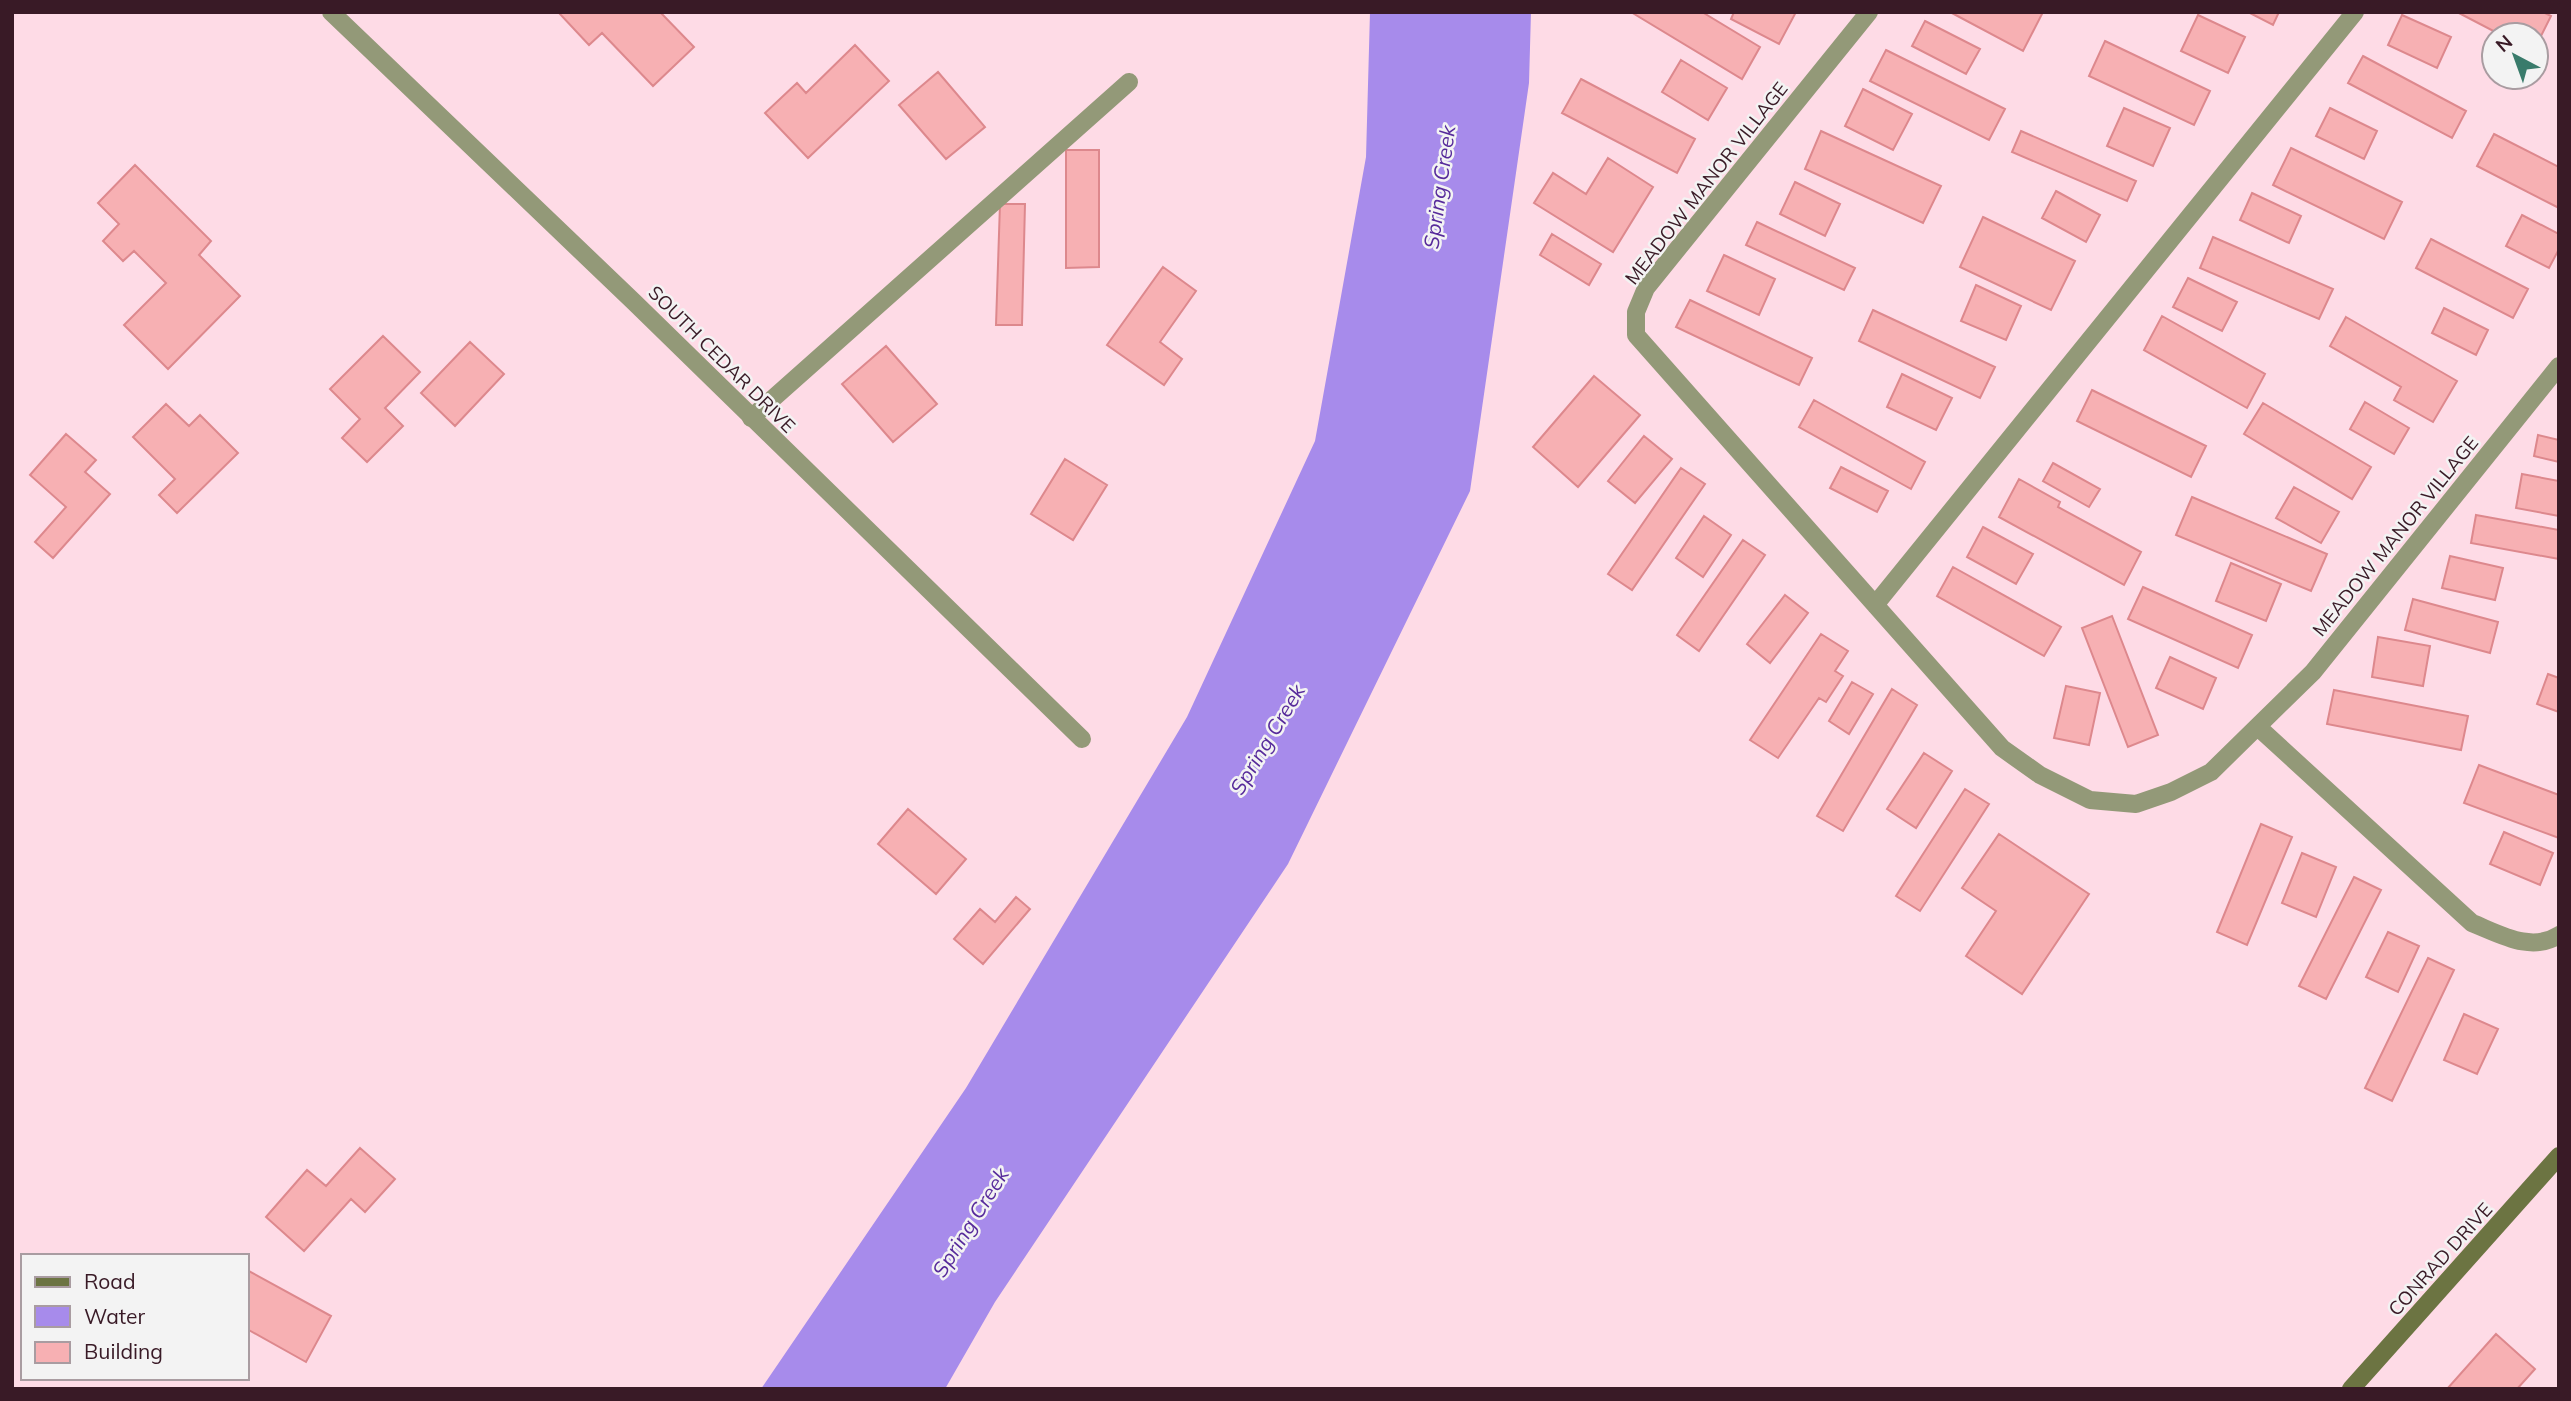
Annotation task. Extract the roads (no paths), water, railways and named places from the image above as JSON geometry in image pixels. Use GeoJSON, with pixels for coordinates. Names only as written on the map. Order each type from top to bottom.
{"type":"FeatureCollection","features":[{"type":"Feature","properties":{"kind":"main road","name":"CONRAD DRIVE"},"geometry":{"type":"LineString","coordinates":[[2351,1389],[2559,1156]]}},
{"type":"Feature","properties":{"kind":"street","name":"SOUTH CEDAR DRIVE"},"geometry":{"type":"LineString","coordinates":[[331,12],[1082,739]]}},
{"type":"Feature","properties":{"kind":"street","name":"MEADOW MANOR VILLAGE"},"geometry":{"type":"LineString","coordinates":[[1869,12],[1646,289],[1636,312],[1636,335],[2002,748],[2040,775],[2090,800],[2136,804],[2171,792],[2211,772],[2259,728],[2313,671],[2559,366]]}},
{"type":"Feature","properties":{"kind":"street"},"geometry":{"type":"LineString","coordinates":[[1875,605],[2355,12]]}},
{"type":"Feature","properties":{"kind":"street"},"geometry":{"type":"LineString","coordinates":[[751,418],[1129,82]]}},
{"type":"Feature","properties":{"kind":"street"},"geometry":{"type":"LineString","coordinates":[[2259,728],[2472,923],[2514,940],[2546,943],[2559,935]]}},
{"type":"Feature","properties":{"kind":"water","name":"Spring Creek"},"geometry":{"type":"Polygon","coordinates":[[[1370,12],[1531,12],[1529,83],[1470,491],[1288,864],[995,1302],[945,1389],[761,1389],[966,1088],[1187,717],[1315,441],[1366,157],[1370,12]]]}}]}
